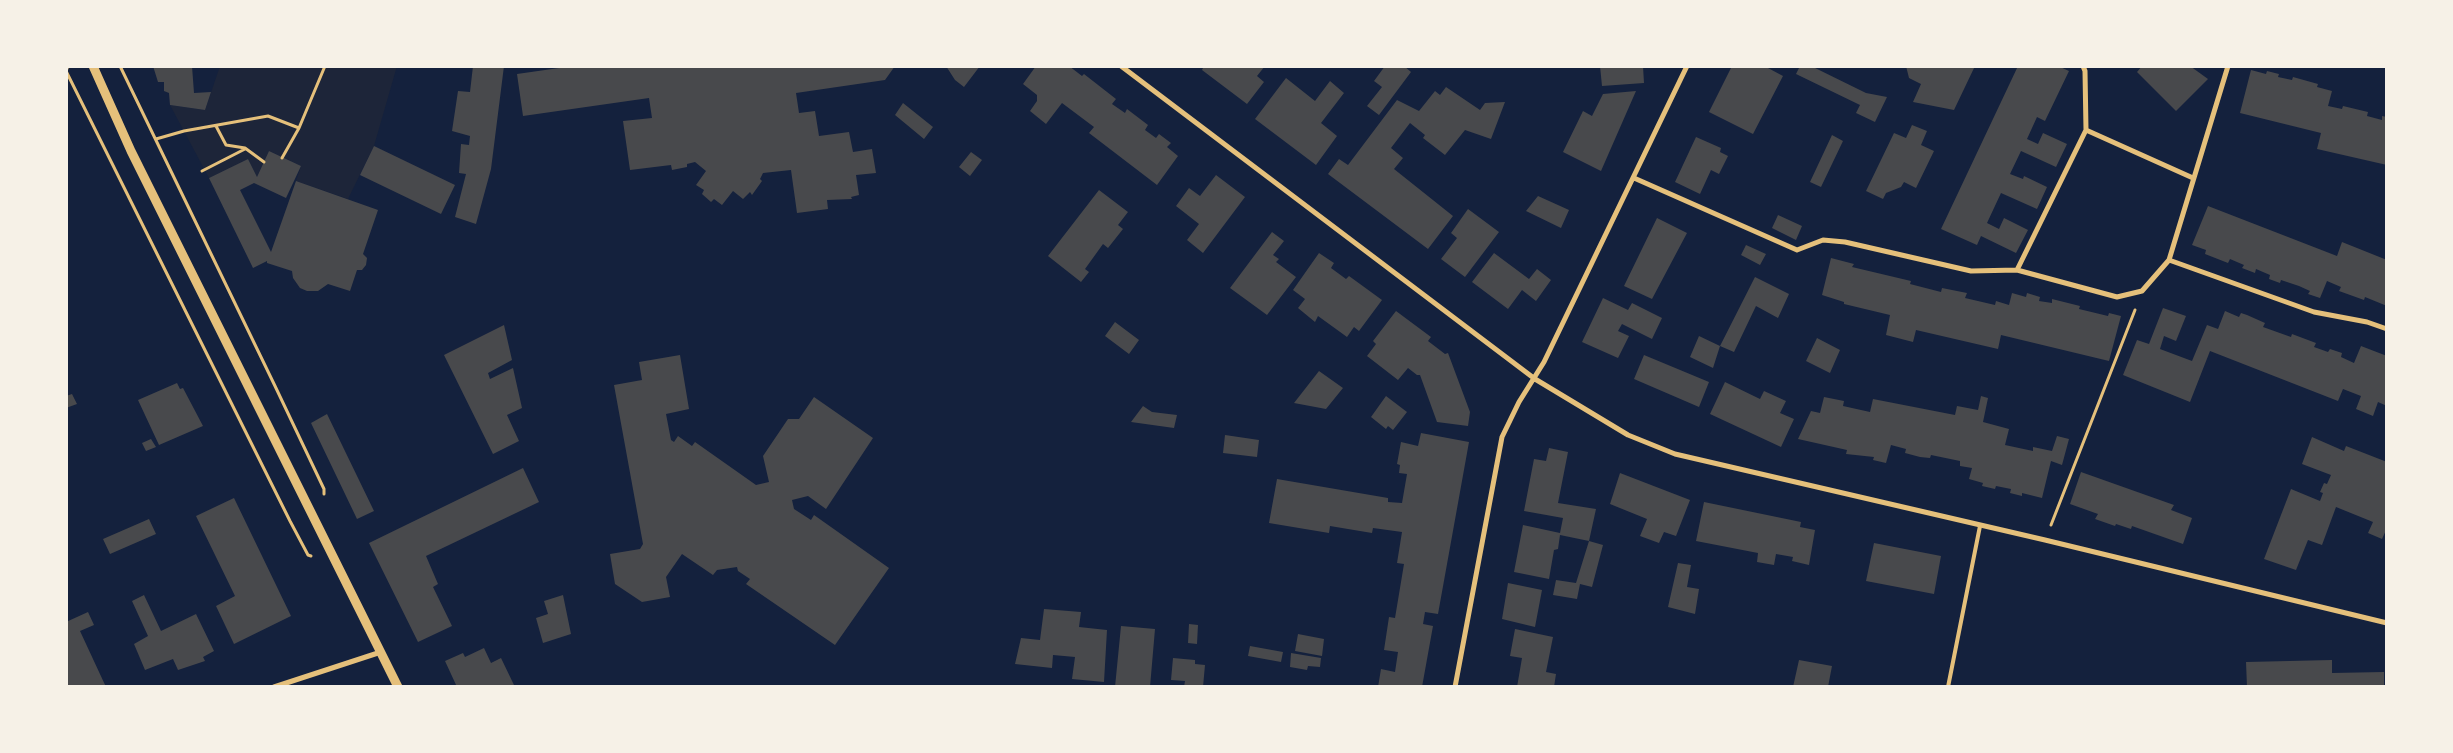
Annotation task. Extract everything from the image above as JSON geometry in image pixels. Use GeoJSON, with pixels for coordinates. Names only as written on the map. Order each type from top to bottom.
{"type":"FeatureCollection","features":[{"type":"Feature","properties":{"kind":"street"},"geometry":{"type":"LineString","coordinates":[[94,66],[132,151],[398,687]]}},
{"type":"Feature","properties":{"kind":"street"},"geometry":{"type":"LineString","coordinates":[[1122,66],[1534,379],[1628,435],[1675,454],[2045,540],[2387,623]]}},
{"type":"Feature","properties":{"kind":"street"},"geometry":{"type":"LineString","coordinates":[[1455,687],[1502,437],[1519,402],[1534,379],[1634,178],[1687,66]]}},
{"type":"Feature","properties":{"kind":"street"},"geometry":{"type":"LineString","coordinates":[[2017,270],[2086,130],[2085,71],[2083,66]]}},
{"type":"Feature","properties":{"kind":"street"},"geometry":{"type":"LineString","coordinates":[[1634,178],[1797,250],[1823,240],[1845,242],[1972,271],[2017,270],[2117,297],[2142,291],[2169,260],[2228,66]]}},
{"type":"Feature","properties":{"kind":"street"},"geometry":{"type":"LineString","coordinates":[[2086,130],[2193,178]]}},
{"type":"Feature","properties":{"kind":"street"},"geometry":{"type":"LineString","coordinates":[[2169,260],[2314,312],[2367,322],[2387,329]]}},
{"type":"Feature","properties":{"kind":"street"},"geometry":{"type":"LineString","coordinates":[[274,687],[381,652]]}},
{"type":"Feature","properties":{"kind":"lane"},"geometry":{"type":"LineString","coordinates":[[1948,687],[1980,526]]}},
{"type":"Feature","properties":{"kind":"path"},"geometry":{"type":"LineString","coordinates":[[120,66],[324,489],[324,498]]}},
{"type":"Feature","properties":{"kind":"path"},"geometry":{"type":"LineString","coordinates":[[282,158],[299,128],[324,66]]}},
{"type":"Feature","properties":{"kind":"path"},"geometry":{"type":"LineString","coordinates":[[156,140],[184,131],[268,116],[299,128]]}},
{"type":"Feature","properties":{"kind":"path"},"geometry":{"type":"LineString","coordinates":[[216,126],[226,145],[245,148],[264,162]]}},
{"type":"Feature","properties":{"kind":"path"},"geometry":{"type":"LineString","coordinates":[[202,171],[245,148]]}},
{"type":"Feature","properties":{"kind":"path"},"geometry":{"type":"LineString","coordinates":[[2045,540],[2142,291]]}},
{"type":"Feature","properties":{"kind":"shaded area"},"geometry":{"type":"Polygon","coordinates":[[[220,66],[397,66],[374,146],[348,199],[296,181],[301,166],[269,151],[257,177],[248,159],[209,178],[170,105],[205,110],[220,66]]]}},
{"type":"Feature","properties":{"kind":"building"},"geometry":{"type":"Polygon","coordinates":[[[153,66],[192,66],[194,93],[211,92],[205,110],[170,105],[169,93],[164,91],[164,82],[158,82],[153,66]]]}},
{"type":"Feature","properties":{"kind":"building"},"geometry":{"type":"Polygon","coordinates":[[[473,66],[504,66],[491,169],[476,224],[455,217],[466,174],[459,173],[461,144],[469,145],[470,136],[452,131],[458,91],[470,92],[473,66]]]}},
{"type":"Feature","properties":{"kind":"building"},"geometry":{"type":"Polygon","coordinates":[[[573,66],[895,66],[885,80],[796,93],[799,113],[815,111],[819,136],[849,132],[853,152],[872,149],[876,173],[856,175],[859,195],[851,197],[852,199],[827,200],[828,209],[797,213],[791,170],[763,173],[760,179],[762,181],[752,195],[750,192],[743,199],[733,191],[722,205],[714,199],[711,202],[702,194],[704,190],[696,185],[706,171],[695,162],[687,164],[687,167],[672,170],[671,165],[630,170],[623,121],[652,118],[649,98],[523,116],[517,74],[573,66]]]}},
{"type":"Feature","properties":{"kind":"building"},"geometry":{"type":"Polygon","coordinates":[[[946,66],[980,66],[964,87],[955,80],[946,66]]]}},
{"type":"Feature","properties":{"kind":"building"},"geometry":{"type":"Polygon","coordinates":[[[1036,66],[1069,66],[1082,76],[1084,74],[1116,99],[1112,104],[1125,113],[1127,109],[1148,125],[1145,130],[1156,138],[1159,134],[1171,143],[1167,147],[1178,156],[1157,185],[1089,133],[1094,127],[1062,103],[1046,124],[1030,111],[1037,101],[1037,95],[1023,84],[1036,66]]]}},
{"type":"Feature","properties":{"kind":"building"},"geometry":{"type":"Polygon","coordinates":[[[1204,66],[1265,66],[1257,76],[1264,82],[1247,104],[1202,70],[1204,66]]]}},
{"type":"Feature","properties":{"kind":"building"},"geometry":{"type":"Polygon","coordinates":[[[1385,66],[1404,66],[1411,72],[1379,115],[1367,106],[1382,87],[1374,81],[1385,66]]]}},
{"type":"Feature","properties":{"kind":"building"},"geometry":{"type":"Polygon","coordinates":[[[1600,66],[1643,66],[1644,83],[1602,86],[1600,66]]]}},
{"type":"Feature","properties":{"kind":"building"},"geometry":{"type":"Polygon","coordinates":[[[1732,66],[1769,66],[1768,68],[1783,76],[1753,134],[1709,112],[1732,66]]]}},
{"type":"Feature","properties":{"kind":"building"},"geometry":{"type":"Polygon","coordinates":[[[1800,66],[1811,66],[1866,93],[1887,97],[1875,122],[1856,113],[1860,105],[1796,74],[1800,66]]]}},
{"type":"Feature","properties":{"kind":"building"},"geometry":{"type":"Polygon","coordinates":[[[1906,66],[1975,66],[1954,110],[1913,102],[1921,84],[1909,78],[1906,66]]]}},
{"type":"Feature","properties":{"kind":"building"},"geometry":{"type":"Polygon","coordinates":[[[2018,66],[2058,66],[2069,71],[2045,121],[2037,117],[2027,139],[2038,144],[2043,133],[2067,144],[2056,167],[2021,151],[2010,174],[2023,179],[2024,176],[2047,187],[2037,209],[2001,193],[1987,223],[1999,229],[2004,218],[2028,230],[2016,253],[1981,236],[1977,245],[1941,229],[2018,66]]]}},
{"type":"Feature","properties":{"kind":"building"},"geometry":{"type":"Polygon","coordinates":[[[2142,66],[2190,66],[2208,79],[2176,111],[2137,72],[2142,66]]]}},
{"type":"Feature","properties":{"kind":"building"},"geometry":{"type":"Polygon","coordinates":[[[2251,70],[2266,74],[2267,71],[2279,74],[2278,77],[2292,80],[2293,77],[2318,84],[2317,87],[2332,91],[2328,106],[2342,109],[2343,106],[2368,112],[2367,116],[2382,120],[2382,116],[2387,117],[2387,165],[2317,149],[2321,133],[2240,113],[2251,70]]]}},
{"type":"Feature","properties":{"kind":"building"},"geometry":{"type":"Polygon","coordinates":[[[1286,78],[1315,101],[1330,81],[1344,93],[1321,123],[1337,136],[1316,165],[1255,119],[1286,78]]]}},
{"type":"Feature","properties":{"kind":"building"},"geometry":{"type":"Polygon","coordinates":[[[1446,87],[1480,110],[1485,103],[1505,102],[1491,139],[1465,130],[1445,155],[1423,138],[1425,135],[1410,123],[1391,148],[1403,158],[1394,169],[1453,216],[1428,249],[1328,174],[1339,159],[1348,165],[1397,100],[1419,111],[1435,91],[1440,95],[1446,87]]]}},
{"type":"Feature","properties":{"kind":"building"},"geometry":{"type":"Polygon","coordinates":[[[1636,91],[1601,171],[1563,152],[1583,111],[1592,116],[1603,94],[1636,91]]]}},
{"type":"Feature","properties":{"kind":"building"},"geometry":{"type":"Polygon","coordinates":[[[903,103],[933,127],[924,139],[895,115],[903,103]]]}},
{"type":"Feature","properties":{"kind":"building"},"geometry":{"type":"Polygon","coordinates":[[[1912,125],[1927,131],[1921,145],[1934,151],[1916,188],[1904,182],[1901,187],[1886,193],[1883,199],[1866,191],[1894,133],[1906,138],[1912,125]]]}},
{"type":"Feature","properties":{"kind":"building"},"geometry":{"type":"Polygon","coordinates":[[[1832,135],[1843,141],[1821,187],[1810,182],[1832,135]]]}},
{"type":"Feature","properties":{"kind":"building"},"geometry":{"type":"Polygon","coordinates":[[[1696,137],[1721,148],[1720,152],[1728,156],[1719,174],[1711,170],[1700,194],[1675,182],[1696,137]]]}},
{"type":"Feature","properties":{"kind":"building"},"geometry":{"type":"Polygon","coordinates":[[[374,146],[455,185],[441,214],[360,175],[374,146]]]}},
{"type":"Feature","properties":{"kind":"building"},"geometry":{"type":"Polygon","coordinates":[[[269,151],[301,166],[286,198],[254,183],[240,190],[271,252],[296,181],[378,210],[363,254],[367,258],[366,265],[362,270],[357,270],[350,291],[328,284],[318,291],[307,291],[300,288],[293,278],[292,271],[267,263],[267,261],[253,268],[209,178],[248,159],[257,177],[269,151]]]}},
{"type":"Feature","properties":{"kind":"building"},"geometry":{"type":"Polygon","coordinates":[[[971,152],[982,160],[970,176],[959,167],[971,152]]]}},
{"type":"Feature","properties":{"kind":"building"},"geometry":{"type":"Polygon","coordinates":[[[1216,175],[1245,197],[1203,253],[1187,240],[1199,224],[1176,206],[1189,188],[1200,196],[1216,175]]]}},
{"type":"Feature","properties":{"kind":"building"},"geometry":{"type":"Polygon","coordinates":[[[1099,190],[1128,212],[1118,225],[1123,229],[1108,248],[1103,244],[1085,269],[1089,272],[1081,282],[1048,256],[1099,190]]]}},
{"type":"Feature","properties":{"kind":"building"},"geometry":{"type":"Polygon","coordinates":[[[1538,196],[1569,210],[1561,228],[1526,211],[1538,196]]]}},
{"type":"Feature","properties":{"kind":"building"},"geometry":{"type":"Polygon","coordinates":[[[2208,206],[2337,256],[2342,242],[2387,260],[2387,306],[2365,297],[2364,300],[2339,291],[2341,287],[2327,281],[2320,298],[2308,294],[2310,291],[2299,286],[2281,280],[2280,283],[2269,279],[2270,275],[2256,269],[2255,273],[2242,268],[2244,265],[2230,259],[2228,263],[2205,254],[2206,250],[2192,245],[2208,206]]]}},
{"type":"Feature","properties":{"kind":"building"},"geometry":{"type":"Polygon","coordinates":[[[1468,209],[1499,232],[1465,277],[1441,259],[1457,238],[1451,233],[1468,209]]]}},
{"type":"Feature","properties":{"kind":"building"},"geometry":{"type":"Polygon","coordinates":[[[1778,215],[1802,226],[1796,240],[1772,228],[1778,215]]]}},
{"type":"Feature","properties":{"kind":"building"},"geometry":{"type":"Polygon","coordinates":[[[1657,218],[1687,233],[1652,299],[1624,286],[1657,218]]]}},
{"type":"Feature","properties":{"kind":"building"},"geometry":{"type":"Polygon","coordinates":[[[1272,232],[1284,241],[1273,255],[1279,259],[1276,262],[1296,277],[1267,315],[1230,288],[1272,232]]]}},
{"type":"Feature","properties":{"kind":"building"},"geometry":{"type":"Polygon","coordinates":[[[1746,245],[1766,254],[1760,265],[1741,255],[1746,245]]]}},
{"type":"Feature","properties":{"kind":"building"},"geometry":{"type":"Polygon","coordinates":[[[1319,253],[1334,263],[1331,268],[1346,279],[1349,276],[1382,300],[1359,331],[1354,327],[1347,337],[1318,316],[1315,322],[1298,308],[1305,299],[1293,290],[1319,253]]]}},
{"type":"Feature","properties":{"kind":"building"},"geometry":{"type":"Polygon","coordinates":[[[1494,253],[1529,279],[1537,269],[1551,280],[1536,301],[1522,290],[1508,309],[1472,282],[1494,253]]]}},
{"type":"Feature","properties":{"kind":"building"},"geometry":{"type":"Polygon","coordinates":[[[1831,258],[1854,264],[1852,267],[1911,281],[1910,284],[1941,292],[1942,288],[1967,293],[1965,298],[1995,305],[1996,301],[2009,305],[2012,293],[2026,297],[2027,293],[2040,297],[2039,301],[2052,303],[2052,299],[2080,306],[2079,309],[2108,316],[2109,313],[2121,316],[2109,361],[2001,335],[1998,349],[1916,330],[1913,342],[1886,335],[1890,315],[1844,304],[1844,302],[1822,295],[1831,258]]]}},
{"type":"Feature","properties":{"kind":"building"},"geometry":{"type":"Polygon","coordinates":[[[1755,277],[1789,294],[1778,318],[1756,306],[1734,352],[1720,346],[1755,277]]]}},
{"type":"Feature","properties":{"kind":"building"},"geometry":{"type":"Polygon","coordinates":[[[1603,298],[1628,310],[1632,303],[1662,318],[1652,339],[1622,324],[1618,331],[1629,336],[1618,358],[1582,342],[1603,298]]]}},
{"type":"Feature","properties":{"kind":"building"},"geometry":{"type":"Polygon","coordinates":[[[2163,308],[2186,316],[2176,341],[2164,336],[2160,349],[2192,361],[2207,325],[2218,329],[2225,311],[2239,317],[2241,313],[2247,315],[2265,323],[2263,327],[2291,337],[2292,334],[2316,343],[2314,347],[2328,352],[2330,349],[2342,353],[2341,357],[2354,363],[2361,346],[2387,356],[2387,406],[2378,402],[2373,416],[2356,409],[2361,396],[2343,389],[2338,401],[2210,351],[2190,402],[2123,375],[2137,340],[2149,344],[2163,308]]]}},
{"type":"Feature","properties":{"kind":"building"},"geometry":{"type":"Polygon","coordinates":[[[1396,311],[1431,337],[1428,341],[1445,354],[1448,353],[1470,412],[1468,426],[1437,422],[1420,375],[1417,375],[1408,368],[1398,380],[1367,356],[1376,344],[1373,341],[1396,311]]]}},
{"type":"Feature","properties":{"kind":"building"},"geometry":{"type":"Polygon","coordinates":[[[1115,322],[1139,340],[1129,354],[1105,336],[1115,322]]]}},
{"type":"Feature","properties":{"kind":"building"},"geometry":{"type":"Polygon","coordinates":[[[504,325],[512,360],[488,373],[490,379],[513,368],[522,408],[507,415],[519,441],[493,454],[444,355],[504,325]]]}},
{"type":"Feature","properties":{"kind":"building"},"geometry":{"type":"Polygon","coordinates":[[[1699,336],[1720,346],[1713,368],[1690,357],[1699,336]]]}},
{"type":"Feature","properties":{"kind":"building"},"geometry":{"type":"Polygon","coordinates":[[[1817,338],[1840,350],[1830,373],[1806,361],[1817,338]]]}},
{"type":"Feature","properties":{"kind":"building"},"geometry":{"type":"Polygon","coordinates":[[[680,355],[689,409],[666,414],[671,440],[674,442],[678,436],[692,446],[695,442],[756,485],[769,482],[763,456],[788,419],[799,419],[814,397],[873,438],[826,509],[808,496],[792,500],[794,509],[811,520],[814,515],[889,568],[835,645],[746,584],[750,579],[738,571],[737,567],[717,570],[713,575],[682,554],[666,577],[670,597],[642,602],[615,584],[610,554],[640,549],[643,544],[614,385],[642,380],[639,362],[680,355]]]}},
{"type":"Feature","properties":{"kind":"building"},"geometry":{"type":"Polygon","coordinates":[[[1644,355],[1709,382],[1699,407],[1634,379],[1644,355]]]}},
{"type":"Feature","properties":{"kind":"building"},"geometry":{"type":"Polygon","coordinates":[[[1319,371],[1343,388],[1326,409],[1294,403],[1319,371]]]}},
{"type":"Feature","properties":{"kind":"building"},"geometry":{"type":"Polygon","coordinates":[[[1725,382],[1760,399],[1764,391],[1786,401],[1780,413],[1794,419],[1781,447],[1710,414],[1725,382]]]}},
{"type":"Feature","properties":{"kind":"building"},"geometry":{"type":"Polygon","coordinates":[[[177,383],[180,389],[183,388],[203,426],[159,445],[138,400],[177,383]]]}},
{"type":"Feature","properties":{"kind":"building"},"geometry":{"type":"Polygon","coordinates":[[[72,394],[77,404],[66,408],[66,396],[72,394]]]}},
{"type":"Feature","properties":{"kind":"building"},"geometry":{"type":"Polygon","coordinates":[[[1386,396],[1407,412],[1393,430],[1388,426],[1386,429],[1371,417],[1386,396]]]}},
{"type":"Feature","properties":{"kind":"building"},"geometry":{"type":"Polygon","coordinates":[[[1981,396],[1988,398],[1983,422],[2009,429],[2005,445],[2033,451],[2033,447],[2052,451],[2057,436],[2069,439],[2062,465],[2051,461],[2042,498],[2022,493],[2022,496],[2010,493],[2011,489],[1996,486],[1995,489],[1982,486],[1983,483],[1969,479],[1972,468],[1960,466],[1960,461],[1931,455],[1930,458],[1920,457],[1905,453],[1906,449],[1891,445],[1886,463],[1873,460],[1874,457],[1846,454],[1847,450],[1798,439],[1811,411],[1820,413],[1824,397],[1844,401],[1843,406],[1870,412],[1873,399],[1955,415],[1957,406],[1978,410],[1981,396]]]}},
{"type":"Feature","properties":{"kind":"building"},"geometry":{"type":"Polygon","coordinates":[[[1143,406],[1152,412],[1177,415],[1174,428],[1131,422],[1143,406]]]}},
{"type":"Feature","properties":{"kind":"building"},"geometry":{"type":"Polygon","coordinates":[[[327,414],[374,511],[357,519],[311,423],[327,414]]]}},
{"type":"Feature","properties":{"kind":"building"},"geometry":{"type":"Polygon","coordinates":[[[1421,433],[1469,442],[1438,614],[1425,612],[1423,624],[1433,626],[1422,687],[1378,687],[1381,669],[1395,672],[1398,652],[1384,650],[1389,617],[1395,618],[1404,564],[1397,563],[1402,532],[1373,528],[1372,533],[1330,526],[1329,533],[1269,523],[1277,479],[1388,498],[1388,502],[1402,503],[1407,474],[1399,473],[1400,465],[1397,464],[1401,442],[1418,446],[1421,433]]]}},
{"type":"Feature","properties":{"kind":"building"},"geometry":{"type":"Polygon","coordinates":[[[1225,435],[1259,440],[1257,457],[1223,453],[1225,435]]]}},
{"type":"Feature","properties":{"kind":"building"},"geometry":{"type":"Polygon","coordinates":[[[2312,437],[2344,451],[2346,446],[2387,462],[2387,528],[2382,539],[2368,533],[2373,522],[2336,507],[2322,545],[2308,540],[2296,570],[2264,559],[2291,489],[2320,501],[2323,493],[2320,492],[2324,483],[2327,484],[2331,475],[2302,464],[2312,437]]]}},
{"type":"Feature","properties":{"kind":"building"},"geometry":{"type":"Polygon","coordinates":[[[151,439],[156,447],[146,451],[142,443],[151,439]]]}},
{"type":"Feature","properties":{"kind":"building"},"geometry":{"type":"Polygon","coordinates":[[[1549,448],[1568,452],[1558,503],[1596,509],[1589,541],[1560,535],[1558,549],[1554,550],[1549,579],[1514,572],[1523,525],[1560,533],[1563,518],[1524,511],[1534,459],[1546,461],[1549,448]]]}},
{"type":"Feature","properties":{"kind":"building"},"geometry":{"type":"Polygon","coordinates":[[[523,468],[539,502],[426,556],[438,584],[433,587],[452,626],[418,642],[369,543],[523,468]]]}},
{"type":"Feature","properties":{"kind":"building"},"geometry":{"type":"Polygon","coordinates":[[[2081,472],[2174,505],[2171,510],[2192,518],[2183,544],[2132,526],[2131,529],[2116,524],[2115,526],[2095,519],[2098,514],[2070,504],[2081,472]]]}},
{"type":"Feature","properties":{"kind":"building"},"geometry":{"type":"Polygon","coordinates":[[[1620,473],[1690,500],[1676,536],[1664,532],[1659,543],[1640,536],[1647,519],[1610,504],[1620,473]]]}},
{"type":"Feature","properties":{"kind":"building"},"geometry":{"type":"Polygon","coordinates":[[[234,498],[291,616],[234,644],[216,606],[235,596],[196,516],[234,498]]]}},
{"type":"Feature","properties":{"kind":"building"},"geometry":{"type":"Polygon","coordinates":[[[1704,502],[1801,522],[1800,527],[1815,530],[1809,565],[1792,561],[1793,557],[1776,554],[1774,565],[1757,562],[1758,553],[1696,541],[1704,502]]]}},
{"type":"Feature","properties":{"kind":"building"},"geometry":{"type":"Polygon","coordinates":[[[149,519],[156,534],[110,554],[103,539],[149,519]]]}},
{"type":"Feature","properties":{"kind":"building"},"geometry":{"type":"Polygon","coordinates":[[[1589,541],[1603,545],[1592,587],[1580,584],[1577,599],[1553,595],[1556,580],[1576,583],[1589,541]]]}},
{"type":"Feature","properties":{"kind":"building"},"geometry":{"type":"Polygon","coordinates":[[[1874,543],[1941,556],[1934,594],[1866,581],[1874,543]]]}},
{"type":"Feature","properties":{"kind":"building"},"geometry":{"type":"Polygon","coordinates":[[[1678,563],[1691,565],[1687,587],[1699,589],[1695,614],[1668,607],[1678,563]]]}},
{"type":"Feature","properties":{"kind":"building"},"geometry":{"type":"Polygon","coordinates":[[[1508,583],[1542,590],[1535,627],[1502,619],[1508,583]]]}},
{"type":"Feature","properties":{"kind":"building"},"geometry":{"type":"Polygon","coordinates":[[[144,595],[161,631],[196,614],[214,651],[203,657],[205,661],[178,670],[173,659],[145,670],[134,644],[148,636],[132,601],[144,595]]]}},
{"type":"Feature","properties":{"kind":"building"},"geometry":{"type":"Polygon","coordinates":[[[563,595],[571,634],[543,643],[536,618],[548,614],[544,601],[563,595]]]}},
{"type":"Feature","properties":{"kind":"building"},"geometry":{"type":"Polygon","coordinates":[[[1044,609],[1081,612],[1079,627],[1107,630],[1104,682],[1072,679],[1075,657],[1053,655],[1052,668],[1015,664],[1021,638],[1040,640],[1044,609]]]}},
{"type":"Feature","properties":{"kind":"building"},"geometry":{"type":"Polygon","coordinates":[[[88,612],[94,625],[80,631],[106,687],[66,687],[66,622],[88,612]]]}},
{"type":"Feature","properties":{"kind":"building"},"geometry":{"type":"Polygon","coordinates":[[[1189,624],[1198,625],[1197,644],[1188,643],[1189,624]]]}},
{"type":"Feature","properties":{"kind":"building"},"geometry":{"type":"Polygon","coordinates":[[[1121,626],[1155,629],[1150,687],[1115,687],[1121,626]]]}},
{"type":"Feature","properties":{"kind":"building"},"geometry":{"type":"Polygon","coordinates":[[[1515,629],[1553,637],[1546,672],[1556,674],[1554,687],[1517,687],[1522,658],[1510,656],[1515,629]]]}},
{"type":"Feature","properties":{"kind":"building"},"geometry":{"type":"Polygon","coordinates":[[[1298,634],[1324,639],[1322,656],[1295,651],[1298,634]]]}},
{"type":"Feature","properties":{"kind":"building"},"geometry":{"type":"Polygon","coordinates":[[[1250,646],[1283,652],[1281,662],[1248,656],[1250,646]]]}},
{"type":"Feature","properties":{"kind":"building"},"geometry":{"type":"Polygon","coordinates":[[[484,648],[491,663],[501,658],[514,685],[457,687],[445,661],[463,653],[465,657],[484,648]]]}},
{"type":"Feature","properties":{"kind":"building"},"geometry":{"type":"Polygon","coordinates":[[[1291,653],[1321,658],[1320,667],[1308,666],[1307,670],[1290,667],[1291,653]]]}},
{"type":"Feature","properties":{"kind":"building"},"geometry":{"type":"Polygon","coordinates":[[[1173,658],[1195,660],[1195,664],[1205,665],[1203,687],[1184,687],[1185,681],[1171,680],[1173,658]]]}},
{"type":"Feature","properties":{"kind":"building"},"geometry":{"type":"Polygon","coordinates":[[[1799,660],[1832,666],[1828,687],[1793,687],[1799,660]]]}},
{"type":"Feature","properties":{"kind":"building"},"geometry":{"type":"Polygon","coordinates":[[[2332,660],[2332,673],[2384,672],[2384,687],[2247,687],[2246,662],[2332,660]]]}}]}
